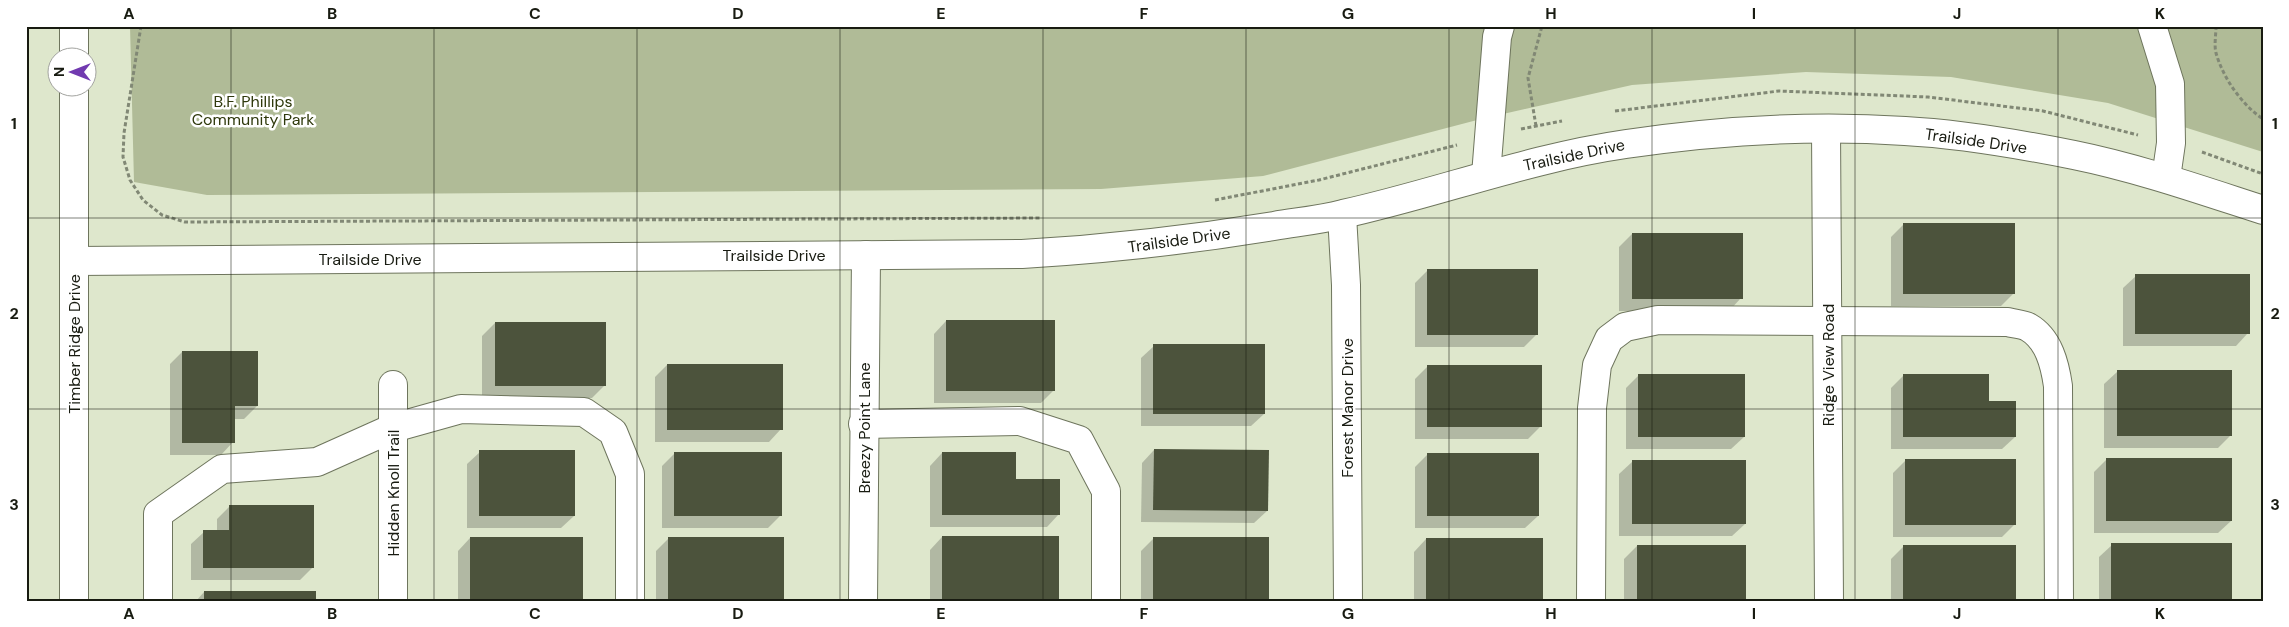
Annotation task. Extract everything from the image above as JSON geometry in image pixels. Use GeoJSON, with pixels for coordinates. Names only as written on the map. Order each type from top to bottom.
{"type":"FeatureCollection","features":[{"type":"Feature","properties":{"kind":"street"},"geometry":{"type":"LineString","coordinates":[[74,26],[74,48]]}},
{"type":"Feature","properties":{"kind":"street"},"geometry":{"type":"LineString","coordinates":[[1486,175],[1488,137],[1500,26]]}},
{"type":"Feature","properties":{"kind":"street"},"geometry":{"type":"LineString","coordinates":[[2152,26],[2170,84],[2171,143],[2166,178]]}},
{"type":"Feature","properties":{"kind":"street","name":"Timber Ridge Drive"},"geometry":{"type":"LineString","coordinates":[[74,98],[74,601]]}},
{"type":"Feature","properties":{"kind":"street","name":"Trailside Drive"},"geometry":{"type":"LineString","coordinates":[[74,261],[1022,254],[1120,248],[1218,235],[1342,215],[1548,158],[1625,144],[1704,135],[1826,129],[1906,131],[1991,141],[2075,155],[2166,178],[2263,210]]}},
{"type":"Feature","properties":{"kind":"street","name":"Ridge View Road"},"geometry":{"type":"LineString","coordinates":[[1826,129],[1828,601]]}},
{"type":"Feature","properties":{"kind":"street","name":"Forest Manor Drive"},"geometry":{"type":"LineString","coordinates":[[1342,215],[1346,285],[1348,601]]}},
{"type":"Feature","properties":{"kind":"street","name":"Breezy Point Lane"},"geometry":{"type":"LineString","coordinates":[[863,601],[863,424],[866,255]]}},
{"type":"Feature","properties":{"kind":"street"},"geometry":{"type":"LineString","coordinates":[[1591,601],[1592,408],[1597,364],[1609,339],[1625,327],[1658,320],[2008,322],[2028,327],[2043,341],[2054,362],[2058,386],[2059,601]]}},
{"type":"Feature","properties":{"kind":"street","name":"Hidden Knoll Trail"},"geometry":{"type":"LineString","coordinates":[[393,385],[393,601]]}},
{"type":"Feature","properties":{"kind":"street"},"geometry":{"type":"LineString","coordinates":[[158,601],[158,514],[222,469],[317,462],[393,428],[461,409],[584,412],[613,432],[630,474],[630,601]]}},
{"type":"Feature","properties":{"kind":"street"},"geometry":{"type":"LineString","coordinates":[[863,424],[1020,421],[1079,440],[1106,491],[1106,601]]}},
{"type":"Feature","properties":{"kind":"path"},"geometry":{"type":"LineString","coordinates":[[142,26],[124,133],[123,157],[130,180],[143,200],[162,215],[185,222],[1048,218]]}},
{"type":"Feature","properties":{"kind":"path"},"geometry":{"type":"LineString","coordinates":[[1536,126],[1528,78],[1542,26]]}},
{"type":"Feature","properties":{"kind":"path"},"geometry":{"type":"LineString","coordinates":[[2216,26],[2216,53],[2231,86],[2255,113],[2263,119]]}},
{"type":"Feature","properties":{"kind":"path"},"geometry":{"type":"LineString","coordinates":[[1612,112],[1779,91],[1928,96],[2043,110],[2193,148],[2263,174]]}},
{"type":"Feature","properties":{"kind":"path"},"geometry":{"type":"LineString","coordinates":[[1212,201],[1319,180],[1488,137],[1565,121]]}},
{"type":"Feature","properties":{"kind":"green space","name":"B.F. Phillips Community Park"},"geometry":{"type":"Polygon","coordinates":[[[130,26],[2263,26],[2263,152],[2108,103],[1951,77],[1806,72],[1632,85],[1481,119],[1263,176],[1101,189],[207,195],[134,182],[130,26]]]}},
{"type":"Feature","properties":{"kind":"building"},"geometry":{"type":"Polygon","coordinates":[[[1903,223],[2015,223],[2015,294],[1903,294],[1903,223]]]}},
{"type":"Feature","properties":{"kind":"building"},"geometry":{"type":"Polygon","coordinates":[[[1632,233],[1743,233],[1743,299],[1632,299],[1632,233]]]}},
{"type":"Feature","properties":{"kind":"building"},"geometry":{"type":"Polygon","coordinates":[[[1427,269],[1538,269],[1538,335],[1427,335],[1427,269]]]}},
{"type":"Feature","properties":{"kind":"building"},"geometry":{"type":"Polygon","coordinates":[[[2135,274],[2250,274],[2250,334],[2135,334],[2135,274]]]}},
{"type":"Feature","properties":{"kind":"building"},"geometry":{"type":"Polygon","coordinates":[[[946,320],[1055,320],[1055,391],[946,391],[946,320]]]}},
{"type":"Feature","properties":{"kind":"building"},"geometry":{"type":"Polygon","coordinates":[[[495,322],[606,322],[606,386],[495,386],[495,322]]]}},
{"type":"Feature","properties":{"kind":"building"},"geometry":{"type":"Polygon","coordinates":[[[1153,344],[1265,344],[1265,414],[1153,414],[1153,344]]]}},
{"type":"Feature","properties":{"kind":"building"},"geometry":{"type":"Polygon","coordinates":[[[182,351],[258,351],[258,406],[235,406],[235,443],[182,443],[182,351]]]}},
{"type":"Feature","properties":{"kind":"building"},"geometry":{"type":"Polygon","coordinates":[[[667,364],[783,364],[783,430],[667,430],[667,364]]]}},
{"type":"Feature","properties":{"kind":"building"},"geometry":{"type":"Polygon","coordinates":[[[1427,365],[1542,365],[1542,427],[1427,427],[1427,365]]]}},
{"type":"Feature","properties":{"kind":"building"},"geometry":{"type":"Polygon","coordinates":[[[2117,370],[2232,370],[2232,436],[2117,436],[2117,370]]]}},
{"type":"Feature","properties":{"kind":"building"},"geometry":{"type":"Polygon","coordinates":[[[1638,374],[1745,374],[1745,437],[1638,437],[1638,374]]]}},
{"type":"Feature","properties":{"kind":"building"},"geometry":{"type":"Polygon","coordinates":[[[1903,374],[1989,374],[1989,401],[2016,401],[2016,437],[1903,437],[1903,374]]]}},
{"type":"Feature","properties":{"kind":"building"},"geometry":{"type":"Polygon","coordinates":[[[1154,449],[1269,450],[1268,511],[1153,510],[1154,449]]]}},
{"type":"Feature","properties":{"kind":"building"},"geometry":{"type":"Polygon","coordinates":[[[479,450],[575,450],[575,516],[479,516],[479,450]]]}},
{"type":"Feature","properties":{"kind":"building"},"geometry":{"type":"Polygon","coordinates":[[[674,452],[782,452],[782,516],[674,516],[674,452]]]}},
{"type":"Feature","properties":{"kind":"building"},"geometry":{"type":"Polygon","coordinates":[[[942,452],[1016,452],[1016,479],[1060,479],[1060,515],[942,515],[942,452]]]}},
{"type":"Feature","properties":{"kind":"building"},"geometry":{"type":"Polygon","coordinates":[[[1427,453],[1539,453],[1539,516],[1427,516],[1427,453]]]}},
{"type":"Feature","properties":{"kind":"building"},"geometry":{"type":"Polygon","coordinates":[[[2106,458],[2232,458],[2232,521],[2106,521],[2106,458]]]}},
{"type":"Feature","properties":{"kind":"building"},"geometry":{"type":"Polygon","coordinates":[[[1905,459],[2016,459],[2016,525],[1905,525],[1905,459]]]}},
{"type":"Feature","properties":{"kind":"building"},"geometry":{"type":"Polygon","coordinates":[[[1632,460],[1746,460],[1746,524],[1632,524],[1632,460]]]}},
{"type":"Feature","properties":{"kind":"building"},"geometry":{"type":"Polygon","coordinates":[[[229,505],[314,505],[314,568],[203,568],[203,530],[229,530],[229,505]]]}},
{"type":"Feature","properties":{"kind":"building"},"geometry":{"type":"Polygon","coordinates":[[[942,536],[1059,536],[1059,601],[942,601],[942,536]]]}},
{"type":"Feature","properties":{"kind":"building"},"geometry":{"type":"Polygon","coordinates":[[[470,537],[583,537],[583,601],[470,601],[470,537]]]}},
{"type":"Feature","properties":{"kind":"building"},"geometry":{"type":"Polygon","coordinates":[[[668,537],[784,537],[784,601],[668,601],[668,537]]]}},
{"type":"Feature","properties":{"kind":"building"},"geometry":{"type":"Polygon","coordinates":[[[1153,537],[1269,537],[1269,600],[1153,600],[1153,537]]]}},
{"type":"Feature","properties":{"kind":"building"},"geometry":{"type":"Polygon","coordinates":[[[1426,538],[1543,538],[1543,601],[1426,601],[1426,538]]]}},
{"type":"Feature","properties":{"kind":"building"},"geometry":{"type":"Polygon","coordinates":[[[2111,543],[2232,543],[2232,601],[2111,601],[2111,543]]]}},
{"type":"Feature","properties":{"kind":"building"},"geometry":{"type":"Polygon","coordinates":[[[1637,545],[1746,545],[1746,601],[1637,601],[1637,545]]]}},
{"type":"Feature","properties":{"kind":"building"},"geometry":{"type":"Polygon","coordinates":[[[1903,545],[2016,545],[2016,601],[1903,601],[1903,545]]]}},
{"type":"Feature","properties":{"kind":"building"},"geometry":{"type":"Polygon","coordinates":[[[204,591],[316,591],[316,601],[204,601],[204,591]]]}}]}
